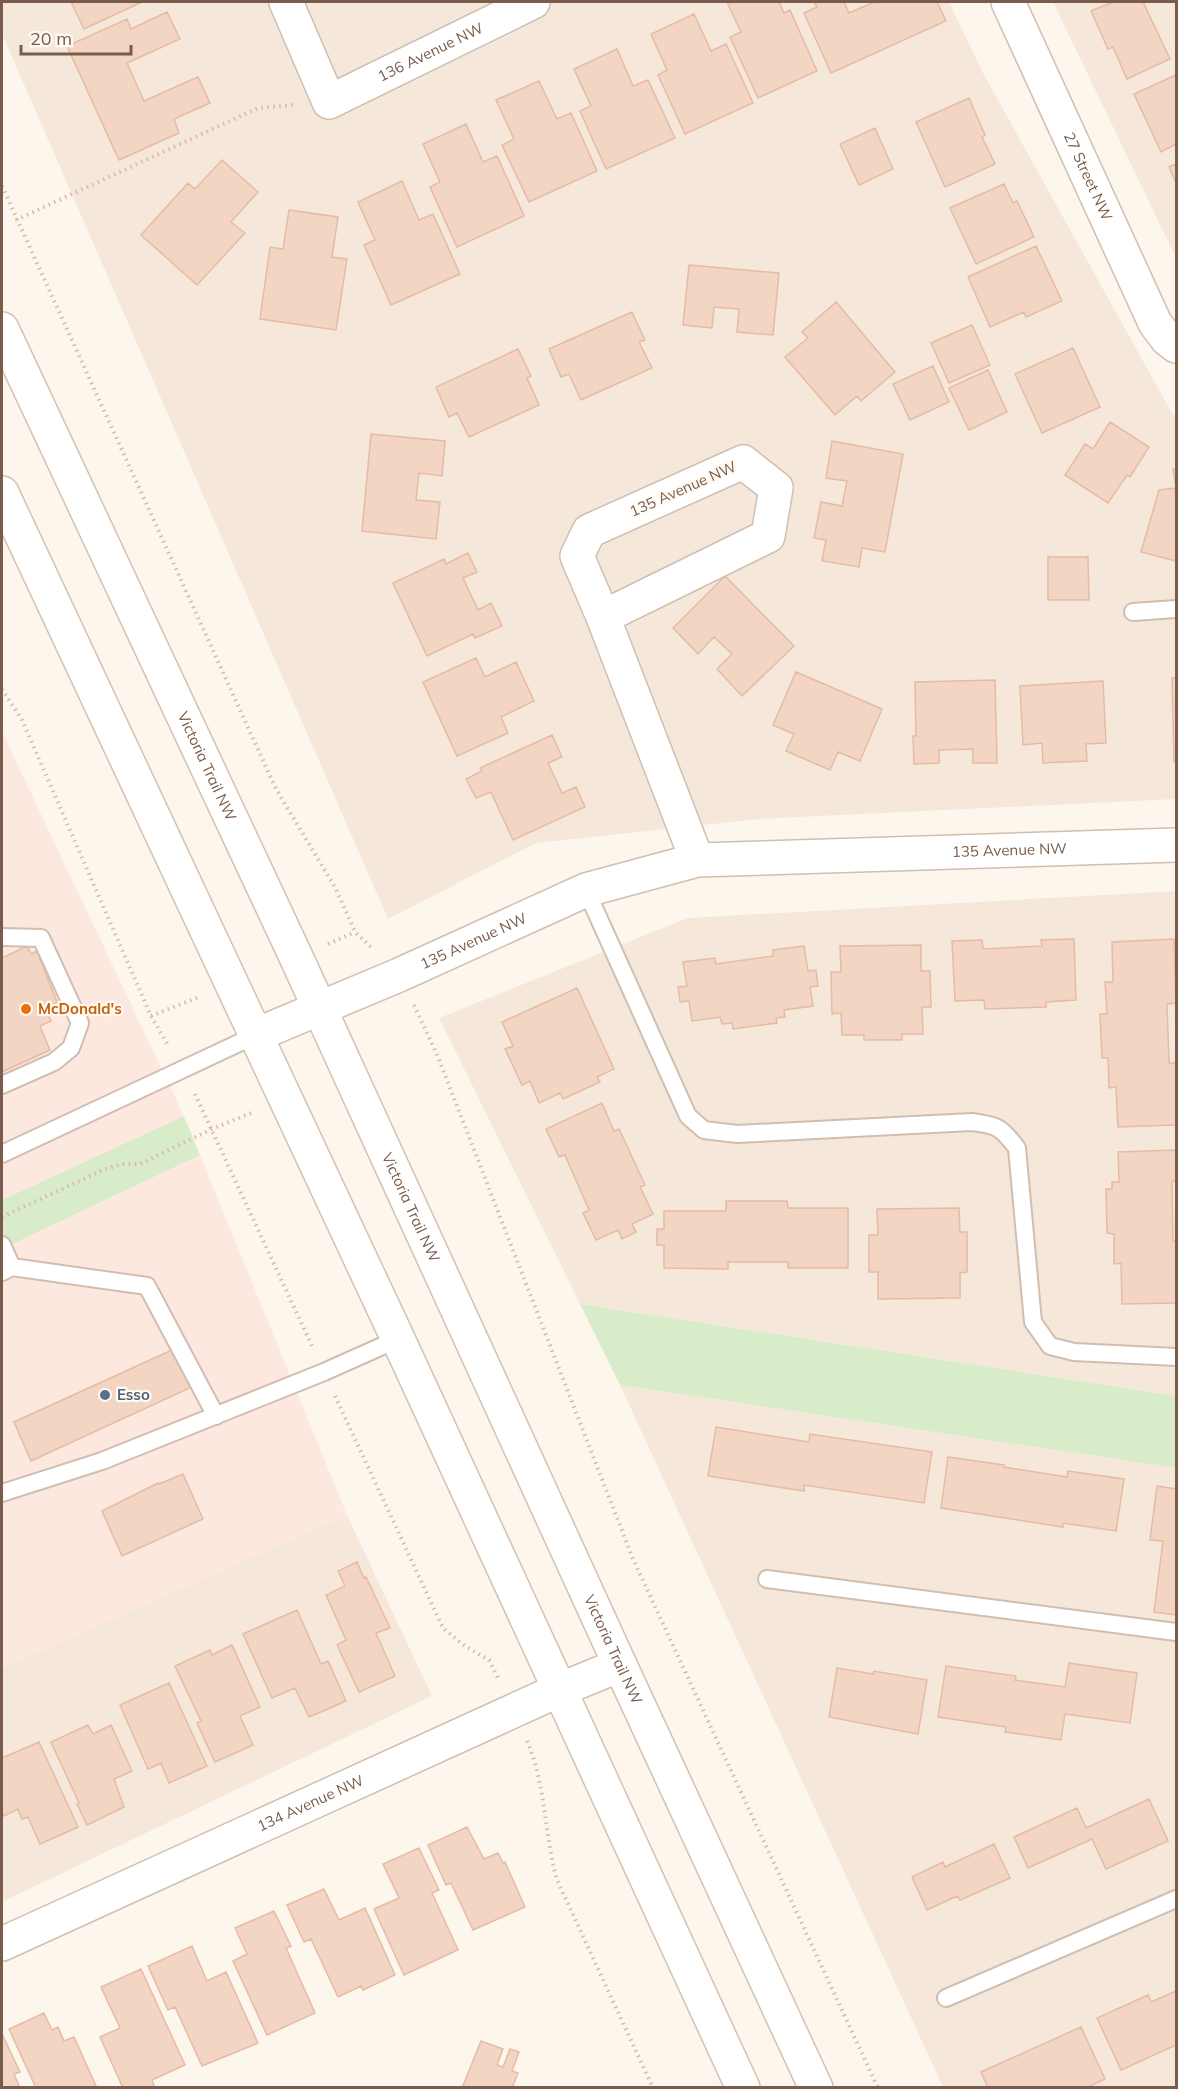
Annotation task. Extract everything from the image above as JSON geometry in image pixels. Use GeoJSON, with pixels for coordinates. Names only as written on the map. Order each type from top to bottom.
{"type":"FeatureCollection","features":[{"type":"Feature","properties":{"kind":"main road"},"geometry":{"type":"LineString","coordinates":[[286,2],[329,102]]}},
{"type":"Feature","properties":{"kind":"main road","name":"136 Avenue NW"},"geometry":{"type":"LineString","coordinates":[[329,102],[533,2]]}},
{"type":"Feature","properties":{"kind":"main road","name":"27 Street NW"},"geometry":{"type":"LineString","coordinates":[[1008,2],[1155,323],[1167,339],[1176,346]]}},
{"type":"Feature","properties":{"kind":"main road","name":"Victoria Trail NW"},"geometry":{"type":"LineString","coordinates":[[2,329],[319,1009],[816,2088]]}},
{"type":"Feature","properties":{"kind":"main road","name":"135 Avenue NW"},"geometry":{"type":"LineString","coordinates":[[603,616],[768,536],[776,488],[743,462],[589,531],[577,556],[603,616],[697,860]]}},
{"type":"Feature","properties":{"kind":"main road"},"geometry":{"type":"LineString","coordinates":[[2,493],[398,1339],[743,2088]]}},
{"type":"Feature","properties":{"kind":"main road","name":"135 Avenue NW"},"geometry":{"type":"LineString","coordinates":[[255,1035],[399,975],[586,890],[697,860],[1176,845]]}},
{"type":"Feature","properties":{"kind":"main road","name":"134 Avenue NW"},"geometry":{"type":"LineString","coordinates":[[2,1944],[559,1690],[620,1665]]}},
{"type":"Feature","properties":{"kind":"lane"},"geometry":{"type":"LineString","coordinates":[[1133,612],[1176,609]]}},
{"type":"Feature","properties":{"kind":"lane"},"geometry":{"type":"LineString","coordinates":[[586,890],[688,1116],[704,1130],[737,1134],[972,1122],[995,1125],[1005,1132],[1017,1148],[1033,1322],[1050,1346],[1074,1352],[1176,1357]]}},
{"type":"Feature","properties":{"kind":"lane"},"geometry":{"type":"LineString","coordinates":[[2,937],[41,938],[80,1023],[71,1048],[54,1062],[2,1085]]}},
{"type":"Feature","properties":{"kind":"lane"},"geometry":{"type":"LineString","coordinates":[[2,1154],[255,1035]]}},
{"type":"Feature","properties":{"kind":"lane"},"geometry":{"type":"LineString","coordinates":[[2,1245],[7,1270],[147,1286],[216,1416]]}},
{"type":"Feature","properties":{"kind":"lane"},"geometry":{"type":"LineString","coordinates":[[2,1493],[102,1461],[324,1372],[398,1339]]}},
{"type":"Feature","properties":{"kind":"lane"},"geometry":{"type":"LineString","coordinates":[[767,1579],[1176,1632]]}},
{"type":"Feature","properties":{"kind":"lane"},"geometry":{"type":"LineString","coordinates":[[946,1998],[1176,1899]]}},
{"type":"Feature","properties":{"kind":"path"},"geometry":{"type":"LineString","coordinates":[[16,220],[258,108],[329,102]]}},
{"type":"Feature","properties":{"kind":"path"},"geometry":{"type":"LineString","coordinates":[[2,186],[276,789],[336,889],[355,932],[399,975],[438,1057],[633,1559],[878,2088]]}},
{"type":"Feature","properties":{"kind":"path"},"geometry":{"type":"LineString","coordinates":[[2,689],[22,720],[151,1016],[182,1069],[212,1129],[443,1628],[465,1646],[489,1660],[514,1711],[536,1762],[557,1880],[653,2088]]}},
{"type":"Feature","properties":{"kind":"path"},"geometry":{"type":"LineString","coordinates":[[2,1218],[103,1170],[122,1164],[140,1164],[212,1129],[286,1100]]}},
{"type":"Feature","properties":{"kind":"shaded area"},"geometry":{"type":"Polygon","coordinates":[[[2,2],[949,2],[983,73],[1173,415],[1176,415],[1176,799],[759,819],[536,843],[388,919],[2,34],[2,2]]]}},
{"type":"Feature","properties":{"kind":"shaded area"},"geometry":{"type":"Polygon","coordinates":[[[1053,2],[1176,2],[1176,258],[1053,2]]]}},
{"type":"Feature","properties":{"kind":"shaded area"},"geometry":{"type":"Polygon","coordinates":[[[2,732],[184,1116],[2,1200],[2,732]]]}},
{"type":"Feature","properties":{"kind":"shaded area"},"geometry":{"type":"Polygon","coordinates":[[[1176,891],[1176,1396],[580,1304],[439,1018],[688,918],[1176,891]]]}},
{"type":"Feature","properties":{"kind":"shaded area"},"geometry":{"type":"Polygon","coordinates":[[[200,1155],[347,1515],[2,1668],[2,1249],[200,1155]]]}},
{"type":"Feature","properties":{"kind":"shaded area"},"geometry":{"type":"Polygon","coordinates":[[[620,1385],[1176,1468],[1176,2087],[943,2087],[620,1385]]]}},
{"type":"Feature","properties":{"kind":"shaded area"},"geometry":{"type":"Polygon","coordinates":[[[347,1515],[432,1696],[2,1902],[2,1668],[347,1515]]]}},
{"type":"Feature","properties":{"kind":"green space"},"geometry":{"type":"Polygon","coordinates":[[[184,1116],[200,1155],[2,1249],[2,1200],[184,1116]]]}},
{"type":"Feature","properties":{"kind":"green space"},"geometry":{"type":"Polygon","coordinates":[[[580,1304],[1176,1396],[1176,1468],[620,1385],[580,1304]]]}},
{"type":"Feature","properties":{"kind":"building"},"geometry":{"type":"Polygon","coordinates":[[[71,2],[142,2],[84,29],[71,2]]]}},
{"type":"Feature","properties":{"kind":"building"},"geometry":{"type":"Polygon","coordinates":[[[727,2],[779,2],[784,13],[790,10],[817,71],[758,98],[730,37],[741,32],[727,2]]]}},
{"type":"Feature","properties":{"kind":"building"},"geometry":{"type":"Polygon","coordinates":[[[814,2],[844,2],[849,13],[874,2],[937,2],[946,21],[831,73],[804,13],[817,7],[814,2]]]}},
{"type":"Feature","properties":{"kind":"building"},"geometry":{"type":"Polygon","coordinates":[[[1113,2],[1143,2],[1170,59],[1127,79],[1113,47],[1108,49],[1091,11],[1113,2]]]}},
{"type":"Feature","properties":{"kind":"building"},"geometry":{"type":"Polygon","coordinates":[[[167,12],[180,39],[127,63],[144,101],[198,77],[210,103],[174,119],[179,133],[119,160],[67,46],[127,19],[131,29],[167,12]]]}},
{"type":"Feature","properties":{"kind":"building"},"geometry":{"type":"Polygon","coordinates":[[[694,14],[711,51],[726,44],[753,103],[685,134],[658,75],[667,70],[651,34],[694,14]]]}},
{"type":"Feature","properties":{"kind":"building"},"geometry":{"type":"Polygon","coordinates":[[[617,49],[633,86],[648,80],[675,138],[606,169],[580,111],[591,106],[574,69],[617,49]]]}},
{"type":"Feature","properties":{"kind":"building"},"geometry":{"type":"Polygon","coordinates":[[[1176,75],[1176,144],[1161,152],[1134,94],[1176,75]]]}},
{"type":"Feature","properties":{"kind":"building"},"geometry":{"type":"Polygon","coordinates":[[[539,81],[557,119],[571,113],[597,171],[529,202],[502,145],[514,139],[496,100],[539,81]]]}},
{"type":"Feature","properties":{"kind":"building"},"geometry":{"type":"Polygon","coordinates":[[[969,98],[985,135],[982,137],[995,164],[945,187],[916,122],[969,98]]]}},
{"type":"Feature","properties":{"kind":"building"},"geometry":{"type":"Polygon","coordinates":[[[466,124],[483,162],[497,156],[524,216],[457,247],[430,187],[440,182],[423,144],[466,124]]]}},
{"type":"Feature","properties":{"kind":"building"},"geometry":{"type":"Polygon","coordinates":[[[875,128],[893,169],[859,185],[840,144],[875,128]]]}},
{"type":"Feature","properties":{"kind":"building"},"geometry":{"type":"Polygon","coordinates":[[[222,160],[258,192],[231,222],[245,233],[197,285],[141,235],[188,183],[195,189],[222,160]]]}},
{"type":"Feature","properties":{"kind":"building"},"geometry":{"type":"Polygon","coordinates":[[[1176,164],[1176,183],[1169,167],[1176,164]]]}},
{"type":"Feature","properties":{"kind":"building"},"geometry":{"type":"Polygon","coordinates":[[[402,181],[419,220],[433,214],[460,274],[391,305],[364,245],[375,240],[358,202],[402,181]]]}},
{"type":"Feature","properties":{"kind":"building"},"geometry":{"type":"Polygon","coordinates":[[[1004,184],[1013,203],[1017,201],[1034,237],[976,264],[950,208],[1004,184]]]}},
{"type":"Feature","properties":{"kind":"building"},"geometry":{"type":"Polygon","coordinates":[[[289,210],[338,217],[332,257],[347,259],[336,330],[260,319],[270,247],[283,249],[289,210]]]}},
{"type":"Feature","properties":{"kind":"building"},"geometry":{"type":"Polygon","coordinates":[[[1036,246],[1062,301],[1026,317],[1024,312],[990,327],[968,277],[1036,246]]]}},
{"type":"Feature","properties":{"kind":"building"},"geometry":{"type":"Polygon","coordinates":[[[689,265],[779,273],[773,335],[737,332],[739,309],[714,307],[712,328],[683,325],[689,265]]]}},
{"type":"Feature","properties":{"kind":"building"},"geometry":{"type":"Polygon","coordinates":[[[836,302],[895,372],[861,401],[857,396],[835,415],[785,357],[808,338],[802,332],[836,302]]]}},
{"type":"Feature","properties":{"kind":"building"},"geometry":{"type":"Polygon","coordinates":[[[632,312],[645,340],[639,342],[652,368],[581,400],[569,374],[561,377],[549,349],[632,312]]]}},
{"type":"Feature","properties":{"kind":"building"},"geometry":{"type":"Polygon","coordinates":[[[972,325],[990,365],[949,383],[931,343],[972,325]]]}},
{"type":"Feature","properties":{"kind":"building"},"geometry":{"type":"Polygon","coordinates":[[[1073,348],[1100,407],[1042,433],[1015,374],[1073,348]]]}},
{"type":"Feature","properties":{"kind":"building"},"geometry":{"type":"Polygon","coordinates":[[[518,349],[531,376],[527,378],[539,405],[469,437],[457,413],[449,417],[436,387],[518,349]]]}},
{"type":"Feature","properties":{"kind":"building"},"geometry":{"type":"Polygon","coordinates":[[[933,366],[949,402],[910,420],[893,384],[933,366]]]}},
{"type":"Feature","properties":{"kind":"building"},"geometry":{"type":"Polygon","coordinates":[[[988,370],[1007,412],[969,430],[949,388],[988,370]]]}},
{"type":"Feature","properties":{"kind":"building"},"geometry":{"type":"Polygon","coordinates":[[[1110,422],[1149,447],[1130,477],[1127,475],[1108,503],[1065,475],[1085,444],[1093,449],[1110,422]]]}},
{"type":"Feature","properties":{"kind":"building"},"geometry":{"type":"Polygon","coordinates":[[[371,434],[445,441],[442,476],[419,473],[416,500],[440,502],[436,539],[362,531],[371,434]]]}},
{"type":"Feature","properties":{"kind":"building"},"geometry":{"type":"Polygon","coordinates":[[[832,441],[903,454],[885,552],[862,548],[859,567],[822,561],[826,540],[814,538],[821,502],[842,506],[847,481],[826,478],[832,441]]]}},
{"type":"Feature","properties":{"kind":"building"},"geometry":{"type":"Polygon","coordinates":[[[1173,469],[1176,469],[1176,489],[1173,469]]]}},
{"type":"Feature","properties":{"kind":"building"},"geometry":{"type":"Polygon","coordinates":[[[1175,488],[1176,561],[1141,552],[1159,490],[1175,488]]]}},
{"type":"Feature","properties":{"kind":"building"},"geometry":{"type":"Polygon","coordinates":[[[468,553],[477,572],[463,578],[478,610],[491,603],[502,626],[475,638],[473,634],[427,656],[393,583],[444,559],[446,564],[468,553]]]}},
{"type":"Feature","properties":{"kind":"building"},"geometry":{"type":"Polygon","coordinates":[[[1048,557],[1088,557],[1089,600],[1048,600],[1048,557]]]}},
{"type":"Feature","properties":{"kind":"building"},"geometry":{"type":"Polygon","coordinates":[[[725,576],[794,646],[742,696],[717,669],[732,654],[714,637],[698,654],[673,628],[725,576]]]}},
{"type":"Feature","properties":{"kind":"building"},"geometry":{"type":"Polygon","coordinates":[[[476,658],[485,677],[516,662],[534,701],[501,717],[508,733],[457,756],[423,682],[476,658]]]}},
{"type":"Feature","properties":{"kind":"building"},"geometry":{"type":"Polygon","coordinates":[[[796,672],[882,709],[860,761],[838,752],[830,770],[786,751],[794,734],[773,725],[796,672]]]}},
{"type":"Feature","properties":{"kind":"building"},"geometry":{"type":"Polygon","coordinates":[[[1172,678],[1176,678],[1176,762],[1174,762],[1172,678]]]}},
{"type":"Feature","properties":{"kind":"building"},"geometry":{"type":"Polygon","coordinates":[[[995,680],[997,763],[973,763],[973,749],[939,750],[939,763],[914,764],[915,682],[995,680]]]}},
{"type":"Feature","properties":{"kind":"building"},"geometry":{"type":"Polygon","coordinates":[[[1103,681],[1106,743],[1086,744],[1087,761],[1043,763],[1042,743],[1023,745],[1020,686],[1103,681]]]}},
{"type":"Feature","properties":{"kind":"building"},"geometry":{"type":"Polygon","coordinates":[[[552,735],[562,757],[548,763],[562,793],[576,787],[585,807],[513,840],[491,792],[476,798],[466,779],[482,771],[480,768],[552,735]]]}},
{"type":"Feature","properties":{"kind":"building"},"geometry":{"type":"Polygon","coordinates":[[[1074,939],[1076,1000],[1046,1002],[1046,1007],[985,1009],[984,1000],[955,1001],[952,941],[982,940],[983,949],[1042,946],[1041,940],[1074,939]]]}},
{"type":"Feature","properties":{"kind":"building"},"geometry":{"type":"Polygon","coordinates":[[[1174,939],[1176,1003],[1167,1004],[1169,1063],[1176,1063],[1176,1125],[1118,1127],[1116,1087],[1109,1088],[1108,1058],[1102,1058],[1100,1014],[1107,1014],[1105,982],[1113,982],[1112,942],[1174,939]]]}},
{"type":"Feature","properties":{"kind":"building"},"geometry":{"type":"Polygon","coordinates":[[[921,945],[921,971],[930,971],[931,1007],[922,1007],[923,1034],[902,1034],[902,1040],[864,1040],[864,1035],[842,1035],[841,1013],[832,1014],[831,972],[841,972],[840,946],[921,945]]]}},
{"type":"Feature","properties":{"kind":"building","name":"McDonald's"},"geometry":{"type":"Polygon","coordinates":[[[27,946],[31,954],[37,951],[57,1002],[53,1004],[54,1007],[46,1011],[51,1021],[40,1026],[50,1050],[2,1072],[2,958],[27,946]]]}},
{"type":"Feature","properties":{"kind":"building"},"geometry":{"type":"Polygon","coordinates":[[[804,946],[808,971],[816,970],[818,986],[810,987],[813,1006],[784,1010],[785,1017],[776,1018],[777,1023],[733,1029],[732,1023],[722,1024],[720,1017],[692,1021],[689,1001],[680,1002],[678,987],[687,986],[683,962],[715,958],[716,964],[773,956],[773,950],[804,946]]]}},
{"type":"Feature","properties":{"kind":"building"},"geometry":{"type":"Polygon","coordinates":[[[577,988],[614,1069],[597,1077],[600,1082],[563,1099],[560,1093],[539,1103],[530,1081],[522,1085],[505,1049],[513,1046],[502,1022],[577,988]]]}},
{"type":"Feature","properties":{"kind":"building"},"geometry":{"type":"Polygon","coordinates":[[[602,1103],[614,1131],[619,1129],[645,1185],[640,1187],[653,1214],[632,1224],[636,1232],[622,1239],[618,1230],[596,1240],[583,1213],[589,1210],[565,1155],[559,1157],[546,1129],[602,1103]]]}},
{"type":"Feature","properties":{"kind":"building"},"geometry":{"type":"Polygon","coordinates":[[[1176,1150],[1176,1181],[1172,1181],[1173,1241],[1176,1241],[1176,1303],[1122,1304],[1121,1263],[1114,1264],[1114,1234],[1107,1233],[1106,1189],[1112,1189],[1112,1182],[1119,1182],[1118,1152],[1176,1150]]]}},
{"type":"Feature","properties":{"kind":"building"},"geometry":{"type":"Polygon","coordinates":[[[726,1201],[787,1201],[788,1208],[848,1208],[848,1268],[788,1268],[788,1262],[728,1262],[728,1269],[664,1268],[664,1245],[657,1245],[657,1229],[664,1229],[664,1211],[726,1211],[726,1201]]]}},
{"type":"Feature","properties":{"kind":"building"},"geometry":{"type":"Polygon","coordinates":[[[959,1208],[960,1232],[967,1232],[967,1272],[960,1273],[960,1298],[878,1299],[878,1272],[869,1272],[869,1235],[878,1235],[877,1209],[959,1208]]]}},
{"type":"Feature","properties":{"kind":"building"},"geometry":{"type":"Polygon","coordinates":[[[174,1349],[192,1387],[31,1461],[14,1422],[174,1349]]]}},
{"type":"Feature","properties":{"kind":"building"},"geometry":{"type":"Polygon","coordinates":[[[716,1427],[809,1442],[810,1434],[932,1452],[924,1503],[804,1485],[804,1491],[708,1476],[716,1427]]]}},
{"type":"Feature","properties":{"kind":"building"},"geometry":{"type":"Polygon","coordinates":[[[948,1457],[1067,1477],[1068,1471],[1124,1479],[1116,1531],[1063,1523],[1063,1527],[941,1508],[948,1457]]]}},
{"type":"Feature","properties":{"kind":"building"},"geometry":{"type":"Polygon","coordinates":[[[183,1474],[203,1519],[122,1556],[102,1511],[158,1483],[183,1474]]]}},
{"type":"Feature","properties":{"kind":"building"},"geometry":{"type":"Polygon","coordinates":[[[1157,1486],[1176,1489],[1176,1615],[1154,1612],[1163,1541],[1150,1540],[1157,1486]]]}},
{"type":"Feature","properties":{"kind":"building"},"geometry":{"type":"Polygon","coordinates":[[[357,1562],[390,1628],[376,1633],[395,1676],[359,1692],[337,1645],[346,1640],[326,1595],[345,1586],[338,1571],[357,1562]]]}},
{"type":"Feature","properties":{"kind":"building"},"geometry":{"type":"Polygon","coordinates":[[[297,1610],[321,1664],[328,1661],[346,1701],[309,1717],[295,1688],[272,1698],[243,1634],[297,1610]]]}},
{"type":"Feature","properties":{"kind":"building"},"geometry":{"type":"Polygon","coordinates":[[[232,1645],[260,1707],[240,1716],[253,1745],[215,1762],[197,1723],[201,1721],[175,1666],[210,1650],[212,1655],[232,1645]]]}},
{"type":"Feature","properties":{"kind":"building"},"geometry":{"type":"Polygon","coordinates":[[[1069,1663],[1137,1673],[1130,1723],[1065,1714],[1061,1740],[1005,1732],[1006,1727],[938,1717],[946,1666],[1016,1676],[1015,1680],[1065,1687],[1069,1663]]]}},
{"type":"Feature","properties":{"kind":"building"},"geometry":{"type":"Polygon","coordinates":[[[837,1668],[873,1674],[874,1671],[927,1680],[918,1734],[829,1717],[837,1668]]]}},
{"type":"Feature","properties":{"kind":"building"},"geometry":{"type":"Polygon","coordinates":[[[169,1683],[207,1766],[169,1783],[161,1763],[148,1769],[120,1705],[169,1683]]]}},
{"type":"Feature","properties":{"kind":"building"},"geometry":{"type":"Polygon","coordinates":[[[88,1725],[93,1734],[111,1725],[132,1771],[114,1779],[124,1807],[87,1825],[51,1742],[88,1725]]]}},
{"type":"Feature","properties":{"kind":"building"},"geometry":{"type":"Polygon","coordinates":[[[39,1742],[78,1827],[40,1844],[28,1817],[22,1819],[18,1809],[4,1816],[2,1811],[2,1758],[39,1742]]]}},
{"type":"Feature","properties":{"kind":"building"},"geometry":{"type":"Polygon","coordinates":[[[1149,1799],[1168,1841],[1106,1869],[1092,1839],[1028,1868],[1014,1837],[1077,1808],[1086,1828],[1149,1799]]]}},
{"type":"Feature","properties":{"kind":"building"},"geometry":{"type":"Polygon","coordinates":[[[467,1827],[484,1859],[498,1853],[503,1863],[505,1862],[525,1907],[473,1930],[451,1883],[446,1885],[428,1845],[467,1827]]]}},
{"type":"Feature","properties":{"kind":"building"},"geometry":{"type":"Polygon","coordinates":[[[994,1844],[1010,1878],[960,1900],[957,1896],[927,1910],[912,1877],[943,1862],[945,1867],[994,1844]]]}},
{"type":"Feature","properties":{"kind":"building"},"geometry":{"type":"Polygon","coordinates":[[[419,1848],[439,1890],[432,1893],[458,1950],[404,1975],[374,1909],[399,1898],[383,1864],[419,1848]]]}},
{"type":"Feature","properties":{"kind":"building"},"geometry":{"type":"Polygon","coordinates":[[[324,1889],[339,1920],[365,1908],[395,1975],[363,1990],[361,1986],[338,1997],[311,1939],[304,1942],[287,1905],[324,1889]]]}},
{"type":"Feature","properties":{"kind":"building"},"geometry":{"type":"Polygon","coordinates":[[[274,1911],[291,1946],[286,1948],[315,2013],[267,2035],[233,1961],[247,1954],[235,1928],[274,1911]]]}},
{"type":"Feature","properties":{"kind":"building"},"geometry":{"type":"Polygon","coordinates":[[[192,1946],[207,1981],[226,1972],[258,2043],[202,2066],[175,2007],[168,2010],[148,1966],[192,1946]]]}},
{"type":"Feature","properties":{"kind":"building"},"geometry":{"type":"Polygon","coordinates":[[[141,1969],[185,2065],[152,2080],[155,2088],[123,2088],[100,2037],[120,2028],[101,1987],[141,1969]]]}},
{"type":"Feature","properties":{"kind":"building"},"geometry":{"type":"Polygon","coordinates":[[[1176,1991],[1176,2045],[1121,2070],[1097,2018],[1148,1995],[1151,2002],[1176,1991]]]}},
{"type":"Feature","properties":{"kind":"building"},"geometry":{"type":"Polygon","coordinates":[[[44,2013],[52,2030],[58,2027],[64,2041],[74,2037],[97,2088],[36,2088],[9,2029],[44,2013]]]}},
{"type":"Feature","properties":{"kind":"building"},"geometry":{"type":"Polygon","coordinates":[[[1081,2027],[1105,2079],[1086,2088],[988,2088],[981,2072],[1081,2027]]]}},
{"type":"Feature","properties":{"kind":"building"},"geometry":{"type":"Polygon","coordinates":[[[2,2034],[20,2072],[14,2074],[20,2088],[2,2088],[2,2034]]]}},
{"type":"Feature","properties":{"kind":"building"},"geometry":{"type":"Polygon","coordinates":[[[481,2041],[503,2049],[497,2065],[503,2067],[510,2049],[519,2052],[512,2071],[518,2073],[512,2088],[462,2088],[481,2041]]]}},
{"type":"Feature","properties":{"kind":"place","name":"McDonald's"},"geometry":{"type":"Point","coordinates":[26,1009]}},
{"type":"Feature","properties":{"kind":"place","name":"Esso"},"geometry":{"type":"Point","coordinates":[105,1395]}}]}
